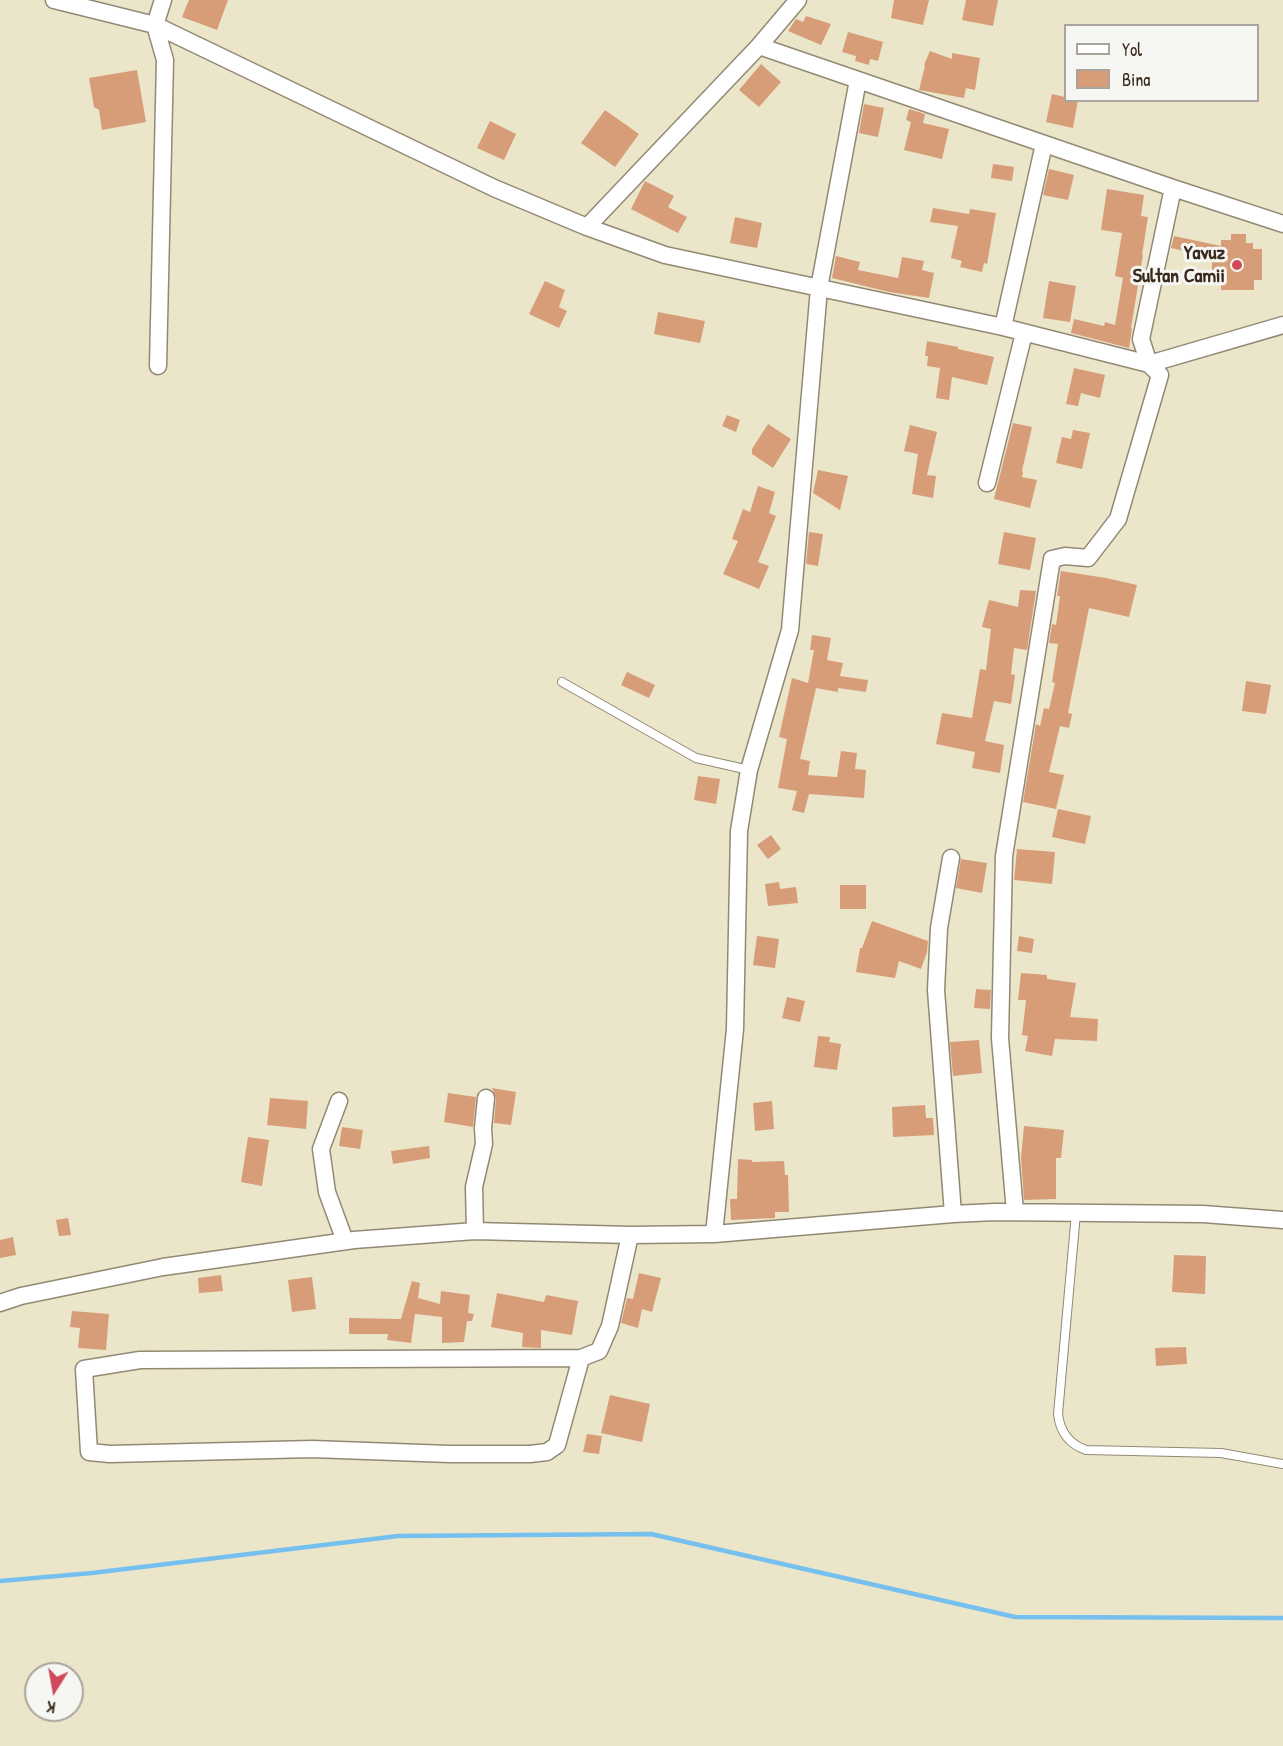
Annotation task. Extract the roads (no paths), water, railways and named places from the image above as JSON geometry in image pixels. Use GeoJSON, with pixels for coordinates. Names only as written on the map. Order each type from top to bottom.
{"type":"FeatureCollection","features":[{"type":"Feature","properties":{"kind":"street"},"geometry":{"type":"LineString","coordinates":[[54,0],[155,25],[483,183],[587,228],[665,255],[1003,327],[1149,364],[1283,325]]}},
{"type":"Feature","properties":{"kind":"street"},"geometry":{"type":"LineString","coordinates":[[158,366],[165,60],[155,25],[164,0]]}},
{"type":"Feature","properties":{"kind":"street"},"geometry":{"type":"LineString","coordinates":[[587,228],[759,45],[798,0]]}},
{"type":"Feature","properties":{"kind":"street"},"geometry":{"type":"LineString","coordinates":[[759,45],[1283,224]]}},
{"type":"Feature","properties":{"kind":"street"},"geometry":{"type":"LineString","coordinates":[[714,1234],[735,1029],[739,831],[749,770],[790,630],[819,288],[858,80]]}},
{"type":"Feature","properties":{"kind":"street"},"geometry":{"type":"LineString","coordinates":[[1003,327],[1044,144]]}},
{"type":"Feature","properties":{"kind":"street"},"geometry":{"type":"LineString","coordinates":[[1015,1212],[1000,1038],[1004,856],[1052,560],[1065,556],[1088,558],[1118,519],[1160,375],[1149,364],[1141,339],[1173,188]]}},
{"type":"Feature","properties":{"kind":"street"},"geometry":{"type":"LineString","coordinates":[[987,483],[1024,333]]}},
{"type":"Feature","properties":{"kind":"street"},"geometry":{"type":"LineString","coordinates":[[951,858],[939,928],[936,990],[953,1214]]}},
{"type":"Feature","properties":{"kind":"street"},"geometry":{"type":"LineString","coordinates":[[475,1231],[474,1187],[484,1144],[486,1098]]}},
{"type":"Feature","properties":{"kind":"street"},"geometry":{"type":"LineString","coordinates":[[339,1101],[321,1149],[327,1192],[345,1241]]}},
{"type":"Feature","properties":{"kind":"street"},"geometry":{"type":"LineString","coordinates":[[0,1303],[21,1296],[164,1267],[345,1241],[475,1231],[630,1235],[714,1234],[953,1214],[1015,1212],[1203,1214],[1283,1220]]}},
{"type":"Feature","properties":{"kind":"street"},"geometry":{"type":"LineString","coordinates":[[581,1358],[556,1445],[547,1452],[461,1454],[312,1449],[110,1454],[89,1452],[84,1370],[140,1360],[581,1358],[599,1351],[610,1326],[630,1235]]}},
{"type":"Feature","properties":{"kind":"lane"},"geometry":{"type":"LineString","coordinates":[[562,682],[696,758],[749,770]]}},
{"type":"Feature","properties":{"kind":"lane"},"geometry":{"type":"LineString","coordinates":[[1076,1213],[1058,1414],[1062,1431],[1068,1439],[1079,1448],[1086,1450],[1221,1453],[1283,1464]]}},
{"type":"Feature","properties":{"kind":"waterway"},"geometry":{"type":"LineString","coordinates":[[0,1581],[92,1573],[398,1536],[651,1534],[1015,1617],[1283,1618]]}},
{"type":"Feature","properties":{"kind":"place","name":"Yavuz Sultan Camii"},"geometry":{"type":"Point","coordinates":[1237,265]}}]}
